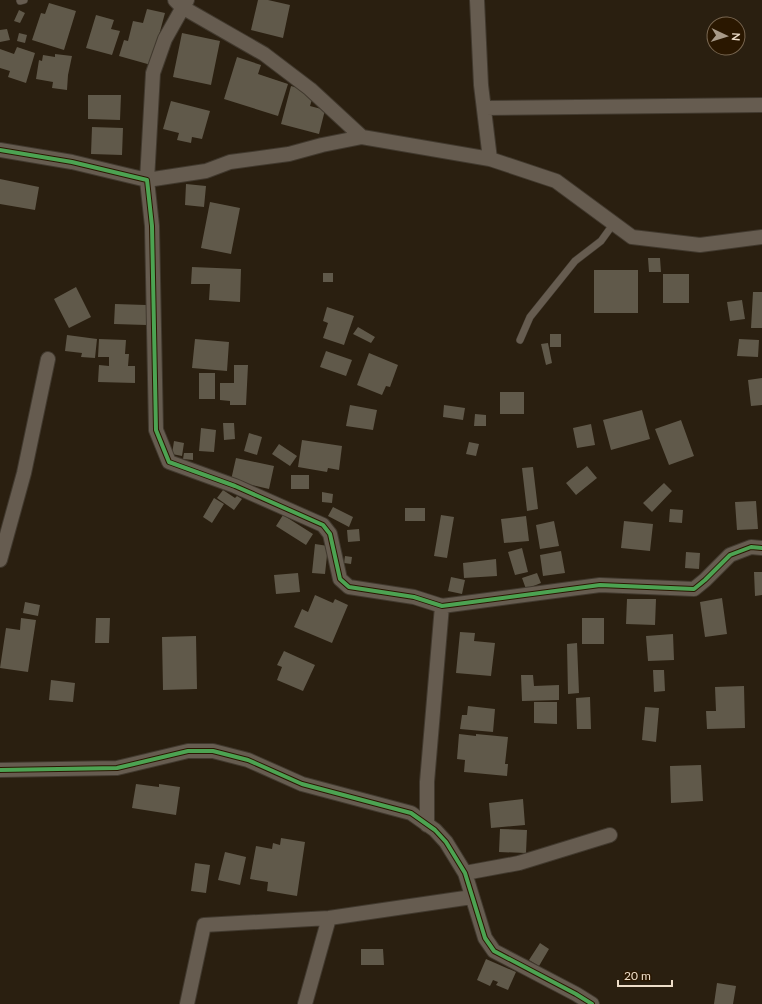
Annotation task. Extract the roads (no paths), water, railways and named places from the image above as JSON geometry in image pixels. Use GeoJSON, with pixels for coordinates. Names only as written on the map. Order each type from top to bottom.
{"type":"FeatureCollection","features":[{"type":"Feature","properties":{"kind":"street"},"geometry":{"type":"LineString","coordinates":[[477,0],[481,85],[490,159]]}},
{"type":"Feature","properties":{"kind":"street"},"geometry":{"type":"LineString","coordinates":[[362,137],[310,89],[264,54],[181,2],[165,39],[153,73],[147,180],[152,226],[156,430],[169,462],[234,486],[323,525],[330,534],[340,579],[349,588],[414,597],[442,606],[600,585],[694,589],[730,555],[751,547],[762,548]]}},
{"type":"Feature","properties":{"kind":"street"},"geometry":{"type":"LineString","coordinates":[[484,108],[762,105]]}},
{"type":"Feature","properties":{"kind":"street"},"geometry":{"type":"LineString","coordinates":[[0,150],[72,162],[147,180],[206,171],[230,162],[289,154],[322,145],[362,137],[490,159],[556,181],[632,237],[700,245],[762,236]]}},
{"type":"Feature","properties":{"kind":"street"},"geometry":{"type":"LineString","coordinates":[[0,560],[24,473],[48,359]]}},
{"type":"Feature","properties":{"kind":"street"},"geometry":{"type":"LineString","coordinates":[[427,825],[427,782],[442,606]]}},
{"type":"Feature","properties":{"kind":"street"},"geometry":{"type":"LineString","coordinates":[[0,770],[118,768],[188,751],[213,751],[248,760],[302,784],[411,813],[435,830],[446,842],[465,873],[484,938],[494,951],[592,1004]]}},
{"type":"Feature","properties":{"kind":"street"},"geometry":{"type":"LineString","coordinates":[[465,873],[519,863],[610,835]]}},
{"type":"Feature","properties":{"kind":"street"},"geometry":{"type":"LineString","coordinates":[[187,1004],[204,925],[329,918],[472,897]]}},
{"type":"Feature","properties":{"kind":"street"},"geometry":{"type":"LineString","coordinates":[[305,1004],[329,918]]}},
{"type":"Feature","properties":{"kind":"lane"},"geometry":{"type":"LineString","coordinates":[[520,340],[530,316],[575,261],[601,241],[614,223]]}}]}
